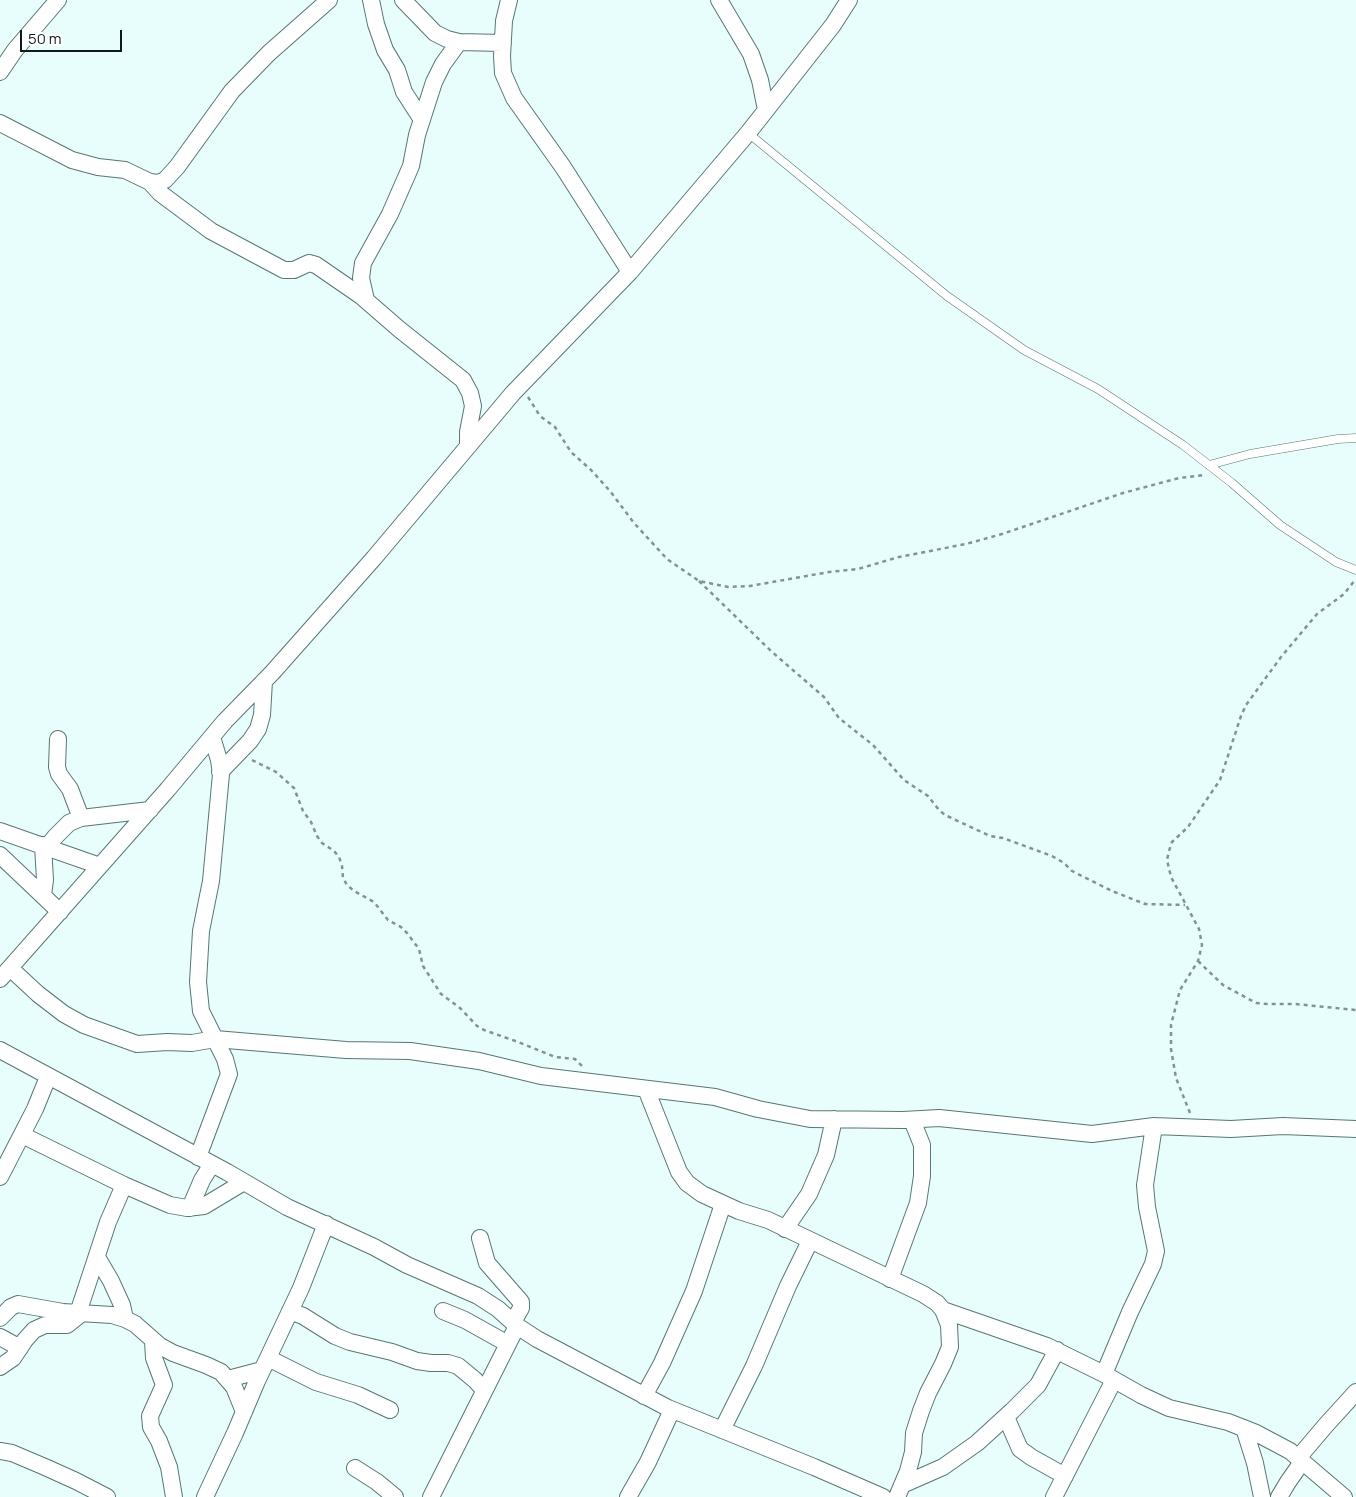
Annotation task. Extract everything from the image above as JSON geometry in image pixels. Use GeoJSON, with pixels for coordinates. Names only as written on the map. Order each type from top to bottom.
{"type":"FeatureCollection","features":[{"type":"Feature","properties":{"kind":"street"},"geometry":{"type":"LineString","coordinates":[[0,72],[58,0]]}},
{"type":"Feature","properties":{"kind":"street"},"geometry":{"type":"LineString","coordinates":[[0,123],[72,160],[98,167],[125,170],[150,182],[158,183],[165,180],[177,167],[232,91],[269,53],[329,0]]}},
{"type":"Feature","properties":{"kind":"street"},"geometry":{"type":"LineString","coordinates":[[371,0],[376,24],[385,50],[397,70],[404,92],[422,120]]}},
{"type":"Feature","properties":{"kind":"street"},"geometry":{"type":"LineString","coordinates":[[403,0],[435,33],[447,40],[503,43]]}},
{"type":"Feature","properties":{"kind":"street"},"geometry":{"type":"LineString","coordinates":[[509,0],[504,21],[503,73],[514,98],[563,167],[630,272]]}},
{"type":"Feature","properties":{"kind":"street"},"geometry":{"type":"LineString","coordinates":[[719,0],[751,54],[760,80],[766,110]]}},
{"type":"Feature","properties":{"kind":"street"},"geometry":{"type":"LineString","coordinates":[[849,0],[748,134],[630,272],[519,386],[374,558],[212,737],[5,974],[64,1014],[84,1025],[136,1044],[192,1043],[215,1039],[346,1050],[410,1051],[479,1061],[541,1076],[715,1097],[758,1109],[810,1119],[912,1120],[939,1118],[1092,1134],[1154,1126],[1231,1129],[1283,1126],[1356,1129]]}},
{"type":"Feature","properties":{"kind":"street"},"geometry":{"type":"LineString","coordinates":[[366,300],[361,278],[363,263],[379,236],[411,166],[417,135],[434,82],[443,64],[459,42]]}},
{"type":"Feature","properties":{"kind":"street"},"geometry":{"type":"LineString","coordinates":[[150,182],[160,193],[186,213],[234,244],[284,270],[294,270],[308,263],[316,266],[366,300],[463,380],[470,393],[473,406],[468,432],[468,446]]}},
{"type":"Feature","properties":{"kind":"street"},"geometry":{"type":"LineString","coordinates":[[220,772],[250,741],[258,728],[262,715],[264,681]]}},
{"type":"Feature","properties":{"kind":"street"},"geometry":{"type":"LineString","coordinates":[[190,1208],[202,1180],[205,1161],[229,1074],[225,1059],[201,1011],[198,982],[202,931],[211,881],[220,772],[219,760],[212,737]]}},
{"type":"Feature","properties":{"kind":"street"},"geometry":{"type":"LineString","coordinates":[[58,739],[56,767],[75,800],[81,818]]}},
{"type":"Feature","properties":{"kind":"street"},"geometry":{"type":"LineString","coordinates":[[43,895],[45,846],[69,823],[81,818],[150,810]]}},
{"type":"Feature","properties":{"kind":"street"},"geometry":{"type":"LineString","coordinates":[[0,831],[100,866]]}},
{"type":"Feature","properties":{"kind":"street"},"geometry":{"type":"LineString","coordinates":[[0,855],[60,912]]}},
{"type":"Feature","properties":{"kind":"street"},"geometry":{"type":"LineString","coordinates":[[0,1050],[287,1206],[374,1246],[407,1265],[478,1296],[538,1340],[644,1396],[672,1410],[883,1497]]}},
{"type":"Feature","properties":{"kind":"street"},"geometry":{"type":"LineString","coordinates":[[0,1177],[36,1109],[48,1077]]}},
{"type":"Feature","properties":{"kind":"street"},"geometry":{"type":"LineString","coordinates":[[646,1090],[678,1172],[687,1183],[723,1204],[768,1220],[923,1294],[937,1303],[943,1310],[949,1325],[950,1347],[921,1411],[914,1433],[908,1471],[899,1491]]}},
{"type":"Feature","properties":{"kind":"street"},"geometry":{"type":"LineString","coordinates":[[785,1229],[809,1194],[826,1155],[834,1119]]}},
{"type":"Feature","properties":{"kind":"street"},"geometry":{"type":"LineString","coordinates":[[890,1279],[918,1203],[922,1176],[922,1145],[912,1120]]}},
{"type":"Feature","properties":{"kind":"street"},"geometry":{"type":"LineString","coordinates":[[1054,1497],[1109,1377],[1130,1312],[1153,1264],[1156,1251],[1147,1206],[1146,1186],[1154,1126]]}},
{"type":"Feature","properties":{"kind":"street"},"geometry":{"type":"LineString","coordinates":[[22,1134],[124,1185],[170,1205],[190,1208],[204,1206],[244,1182]]}},
{"type":"Feature","properties":{"kind":"street"},"geometry":{"type":"LineString","coordinates":[[0,1367],[13,1358],[24,1340],[38,1327],[45,1325],[67,1325],[73,1322],[80,1313],[108,1222],[124,1185]]}},
{"type":"Feature","properties":{"kind":"street"},"geometry":{"type":"LineString","coordinates":[[644,1396],[662,1363],[694,1291],[723,1204]]}},
{"type":"Feature","properties":{"kind":"street"},"geometry":{"type":"LineString","coordinates":[[205,1497],[290,1311],[326,1224]]}},
{"type":"Feature","properties":{"kind":"street"},"geometry":{"type":"LineString","coordinates":[[431,1497],[508,1344],[521,1308],[521,1302],[487,1264],[480,1238]]}},
{"type":"Feature","properties":{"kind":"street"},"geometry":{"type":"LineString","coordinates":[[722,1430],[754,1366],[788,1286],[810,1241]]}},
{"type":"Feature","properties":{"kind":"street"},"geometry":{"type":"LineString","coordinates":[[96,1257],[115,1289],[126,1319]]}},
{"type":"Feature","properties":{"kind":"street"},"geometry":{"type":"LineString","coordinates":[[0,1318],[11,1307],[18,1304],[80,1313],[112,1315],[126,1319],[135,1324],[153,1341],[173,1353],[221,1372],[234,1387],[244,1412]]}},
{"type":"Feature","properties":{"kind":"street"},"geometry":{"type":"LineString","coordinates":[[943,1310],[1056,1350],[1169,1408],[1228,1422],[1244,1428],[1290,1451],[1344,1497]]}},
{"type":"Feature","properties":{"kind":"street"},"geometry":{"type":"LineString","coordinates":[[290,1311],[303,1316],[335,1336],[350,1342],[392,1352],[417,1361],[448,1363],[458,1366],[484,1390]]}},
{"type":"Feature","properties":{"kind":"street"},"geometry":{"type":"LineString","coordinates":[[442,1311],[465,1320],[508,1344]]}},
{"type":"Feature","properties":{"kind":"street"},"geometry":{"type":"LineString","coordinates":[[0,1337],[20,1348]]}},
{"type":"Feature","properties":{"kind":"street"},"geometry":{"type":"LineString","coordinates":[[153,1341],[154,1358],[164,1385],[150,1416],[151,1427],[159,1441],[169,1467],[174,1497]]}},
{"type":"Feature","properties":{"kind":"street"},"geometry":{"type":"LineString","coordinates":[[899,1491],[943,1467],[977,1443],[1006,1417],[1038,1385],[1056,1350]]}},
{"type":"Feature","properties":{"kind":"street"},"geometry":{"type":"LineString","coordinates":[[228,1379],[265,1364],[358,1395],[390,1410]]}},
{"type":"Feature","properties":{"kind":"street"},"geometry":{"type":"LineString","coordinates":[[1280,1497],[1300,1460],[1326,1425],[1356,1392]]}},
{"type":"Feature","properties":{"kind":"street"},"geometry":{"type":"LineString","coordinates":[[628,1497],[648,1462],[672,1410]]}},
{"type":"Feature","properties":{"kind":"street"},"geometry":{"type":"LineString","coordinates":[[1006,1417],[1020,1449],[1065,1476]]}},
{"type":"Feature","properties":{"kind":"street"},"geometry":{"type":"LineString","coordinates":[[1244,1428],[1255,1463],[1262,1497]]}},
{"type":"Feature","properties":{"kind":"street"},"geometry":{"type":"LineString","coordinates":[[0,1450],[12,1453],[60,1474],[106,1497]]}},
{"type":"Feature","properties":{"kind":"street"},"geometry":{"type":"LineString","coordinates":[[355,1468],[377,1482],[395,1497]]}},
{"type":"Feature","properties":{"kind":"lane"},"geometry":{"type":"LineString","coordinates":[[748,134],[955,301],[1024,350],[1098,389],[1183,445],[1210,465],[1280,525],[1336,562],[1356,570]]}},
{"type":"Feature","properties":{"kind":"lane"},"geometry":{"type":"LineString","coordinates":[[1210,465],[1250,454],[1338,439],[1356,438]]}},
{"type":"Feature","properties":{"kind":"path"},"geometry":{"type":"LineString","coordinates":[[519,386],[534,404],[540,416],[555,427],[571,452],[610,491],[644,535],[667,559],[699,581],[771,651],[824,697],[838,718],[873,745],[904,780],[928,796],[945,815],[990,836],[1015,842],[1052,856],[1064,863],[1072,871],[1112,891],[1145,904],[1185,905]]}},
{"type":"Feature","properties":{"kind":"path"},"geometry":{"type":"LineString","coordinates":[[699,581],[728,587],[750,586],[829,572],[858,569],[898,557],[966,544],[1002,534],[1123,493],[1179,478],[1219,473]]}},
{"type":"Feature","properties":{"kind":"path"},"geometry":{"type":"LineString","coordinates":[[1196,1128],[1176,1078],[1170,1049],[1171,1025],[1180,990],[1198,960],[1202,945],[1198,929],[1175,887],[1168,869],[1168,851],[1172,842],[1188,827],[1220,780],[1246,705],[1281,656],[1316,614],[1344,594],[1356,578]]}},
{"type":"Feature","properties":{"kind":"path"},"geometry":{"type":"LineString","coordinates":[[236,756],[266,767],[287,780],[294,788],[302,811],[311,822],[322,844],[334,851],[339,857],[343,878],[347,886],[374,902],[388,920],[401,927],[407,933],[418,949],[423,966],[441,994],[484,1030],[554,1057],[575,1059],[582,1066],[591,1082]]}},
{"type":"Feature","properties":{"kind":"path"},"geometry":{"type":"LineString","coordinates":[[1198,960],[1224,985],[1256,1003],[1295,1004],[1356,1010]]}}]}
